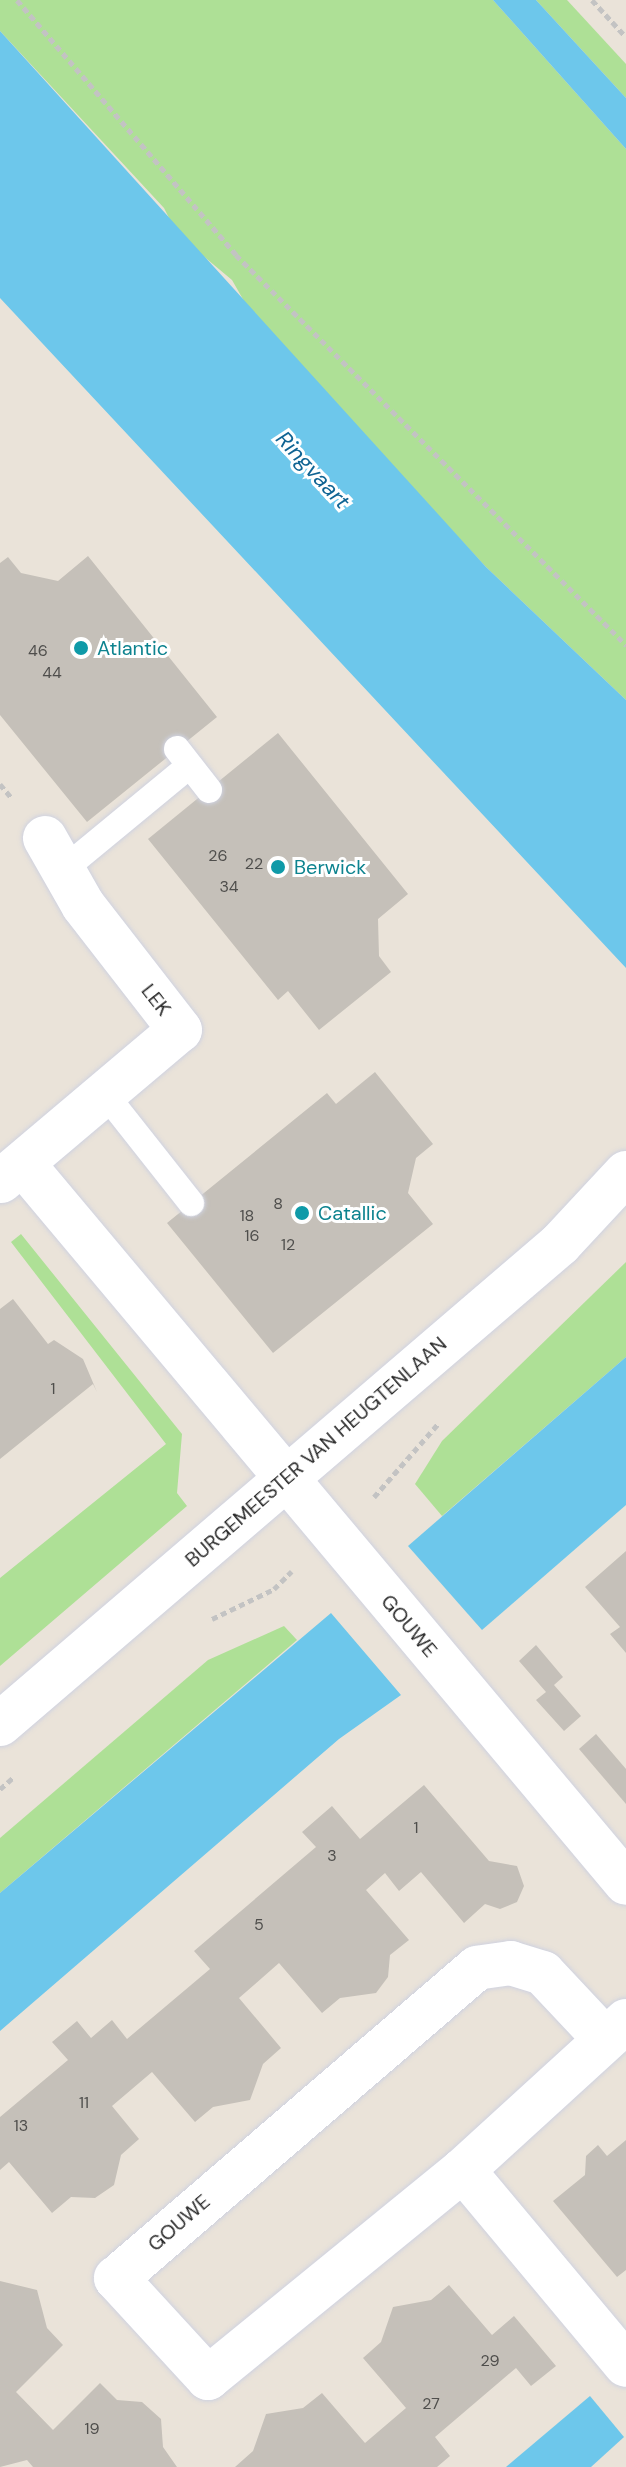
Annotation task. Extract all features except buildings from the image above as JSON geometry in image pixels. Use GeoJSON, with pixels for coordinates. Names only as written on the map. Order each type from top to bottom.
{"type":"FeatureCollection","features":[{"type":"Feature","properties":{"kind":"street","name":"LEK"},"geometry":{"type":"LineString","coordinates":[[54,854],[180,1030],[12,1173],[284,1478]]}},
{"type":"Feature","properties":{"kind":"street","name":"BURGEMEESTER VAN HEUGTENLAAN"},"geometry":{"type":"LineString","coordinates":[[0,1724],[560,1244],[626,1173]]}},
{"type":"Feature","properties":{"kind":"street","name":"GOUWE"},"geometry":{"type":"LineString","coordinates":[[284,1478],[626,1883]]}},
{"type":"Feature","properties":{"kind":"street","name":"GOUWE"},"geometry":{"type":"LineString","coordinates":[[511,1963],[543,1973],[615,2030],[463,2170],[208,2378],[116,2278],[477,1968],[511,1963]]}},
{"type":"Feature","properties":{"kind":"street"},"geometry":{"type":"LineString","coordinates":[[463,2170],[619,2356]]}},
{"type":"Feature","properties":{"kind":"lane"},"geometry":{"type":"LineString","coordinates":[[54,854],[183,757],[209,790]]}},
{"type":"Feature","properties":{"kind":"lane"},"geometry":{"type":"LineString","coordinates":[[105,1094],[191,1203]]}},
{"type":"Feature","properties":{"kind":"path"},"geometry":{"type":"LineString","coordinates":[[17,0],[236,255],[626,645]]}},
{"type":"Feature","properties":{"kind":"path"},"geometry":{"type":"LineString","coordinates":[[592,0],[626,37]]}},
{"type":"Feature","properties":{"kind":"green space"},"geometry":{"type":"Polygon","coordinates":[[[0,0],[493,0],[626,149],[626,700],[486,567],[252,315],[232,280],[177,234],[164,208],[0,31],[0,0]]]}},
{"type":"Feature","properties":{"kind":"green space"},"geometry":{"type":"Polygon","coordinates":[[[536,0],[567,0],[626,64],[626,98],[536,0]]]}},
{"type":"Feature","properties":{"kind":"green space"},"geometry":{"type":"Polygon","coordinates":[[[21,1234],[182,1434],[177,1493],[187,1506],[0,1666],[0,1578],[166,1444],[11,1242],[21,1234]]]}},
{"type":"Feature","properties":{"kind":"green space"},"geometry":{"type":"Polygon","coordinates":[[[626,1262],[626,1357],[442,1516],[415,1484],[442,1441],[626,1262]]]}},
{"type":"Feature","properties":{"kind":"green space"},"geometry":{"type":"Polygon","coordinates":[[[284,1626],[297,1640],[0,1893],[0,1838],[208,1660],[284,1626]]]}},
{"type":"Feature","properties":{"kind":"water"},"geometry":{"type":"Polygon","coordinates":[[[493,0],[536,0],[626,98],[626,149],[493,0]]]}},
{"type":"Feature","properties":{"kind":"water","name":"Ringvaart"},"geometry":{"type":"Polygon","coordinates":[[[0,31],[486,567],[626,700],[626,968],[0,298],[0,31]]]}},
{"type":"Feature","properties":{"kind":"water"},"geometry":{"type":"Polygon","coordinates":[[[626,1357],[626,1505],[482,1630],[408,1546],[626,1357]]]}},
{"type":"Feature","properties":{"kind":"water"},"geometry":{"type":"Polygon","coordinates":[[[331,1613],[401,1695],[339,1739],[0,2031],[0,1893],[331,1613]]]}},
{"type":"Feature","properties":{"kind":"water"},"geometry":{"type":"Polygon","coordinates":[[[590,2396],[624,2437],[591,2467],[506,2467],[590,2396]]]}},
{"type":"Feature","properties":{"kind":"place","name":"Atlantic"},"geometry":{"type":"Point","coordinates":[81,648]}},
{"type":"Feature","properties":{"kind":"place","name":"Berwick"},"geometry":{"type":"Point","coordinates":[278,867]}},
{"type":"Feature","properties":{"kind":"place","name":"Catallic"},"geometry":{"type":"Point","coordinates":[302,1213]}}]}
